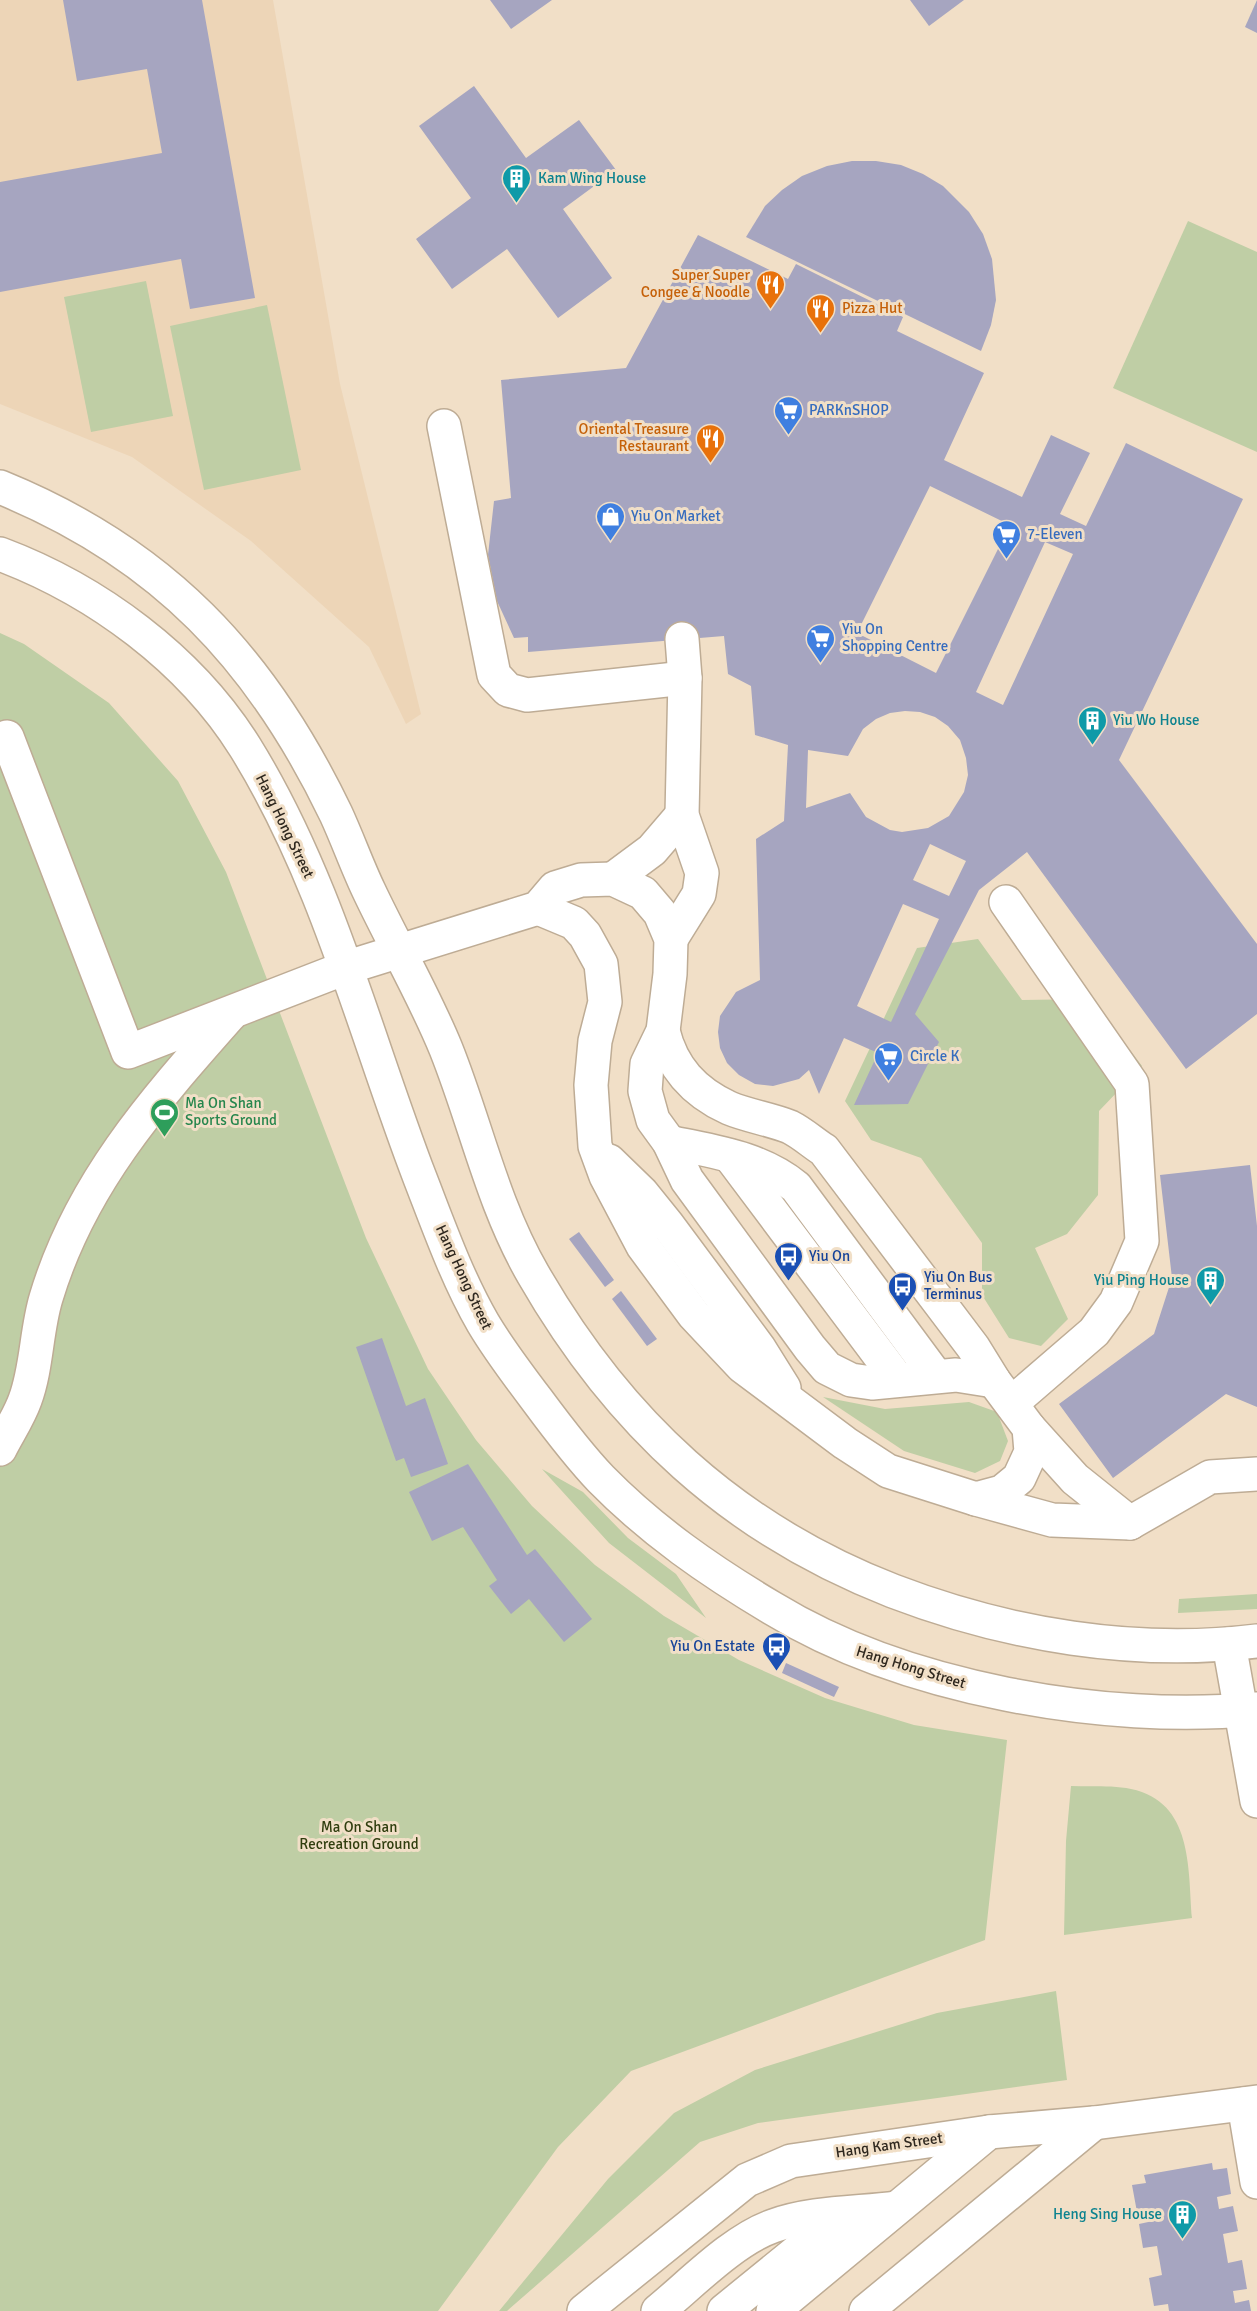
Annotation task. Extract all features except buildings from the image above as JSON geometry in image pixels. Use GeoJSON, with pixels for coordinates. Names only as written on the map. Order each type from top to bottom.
{"type":"FeatureCollection","features":[{"type":"Feature","properties":{"kind":"street"},"geometry":{"type":"LineString","coordinates":[[444,426],[494,675],[508,690],[528,695],[685,678]]}},
{"type":"Feature","properties":{"kind":"street"},"geometry":{"type":"LineString","coordinates":[[0,487],[58,512],[111,543],[154,573],[195,609],[238,656],[278,710],[336,816],[397,950],[446,1048],[505,1219],[533,1274],[610,1387],[653,1437],[729,1503],[818,1559],[920,1602],[1031,1632],[1090,1640],[1175,1645],[1243,1643],[1257,1801]]}},
{"type":"Feature","properties":{"kind":"street","name":"Hang Hong Street"},"geometry":{"type":"LineString","coordinates":[[0,554],[36,568],[94,600],[185,673],[216,707],[245,747],[314,885],[447,1249],[482,1322],[509,1363],[598,1476],[660,1533],[706,1568],[791,1620],[875,1659],[958,1682],[1090,1707],[1136,1712],[1248,1710]]}},
{"type":"Feature","properties":{"kind":"street"},"geometry":{"type":"LineString","coordinates":[[682,639],[685,678],[682,815],[702,873],[699,894],[671,939],[663,1031],[669,1056],[683,1074],[705,1095],[730,1108],[793,1128],[825,1150],[973,1347],[1012,1404],[1075,1479],[1130,1523]]}},
{"type":"Feature","properties":{"kind":"street"},"geometry":{"type":"LineString","coordinates":[[8,737],[128,1052],[345,968],[538,908],[555,888],[581,880],[613,879],[643,893],[660,913],[671,939]]}},
{"type":"Feature","properties":{"kind":"street"},"geometry":{"type":"LineString","coordinates":[[613,879],[652,850],[682,815]]}},
{"type":"Feature","properties":{"kind":"street"},"geometry":{"type":"LineString","coordinates":[[1006,902],[1132,1084],[1142,1241],[1116,1302],[1094,1332],[1012,1404]]}},
{"type":"Feature","properties":{"kind":"street"},"geometry":{"type":"LineString","coordinates":[[538,908],[573,923],[585,935],[601,964],[605,1002],[595,1041],[591,1085],[595,1146],[606,1176],[643,1246],[694,1315],[742,1366],[844,1443],[888,1471],[975,1499],[1052,1520],[1130,1523],[1210,1477],[1257,1474]]}},
{"type":"Feature","properties":{"kind":"street"},"geometry":{"type":"LineString","coordinates":[[0,1449],[25,1400],[46,1298],[77,1220],[108,1164],[151,1104],[233,1011]]}},
{"type":"Feature","properties":{"kind":"street"},"geometry":{"type":"LineString","coordinates":[[663,1031],[647,1064],[645,1092],[653,1120],[669,1142],[687,1180],[827,1368],[851,1380],[872,1383],[936,1376],[975,1376],[1012,1404],[1031,1452],[1019,1478],[1002,1492],[975,1499]]}},
{"type":"Feature","properties":{"kind":"street"},"geometry":{"type":"LineString","coordinates":[[669,1142],[757,1162],[777,1172],[796,1187],[936,1376]]}},
{"type":"Feature","properties":{"kind":"street"},"geometry":{"type":"LineString","coordinates":[[730,1155],[898,1380]]}},
{"type":"Feature","properties":{"kind":"street"},"geometry":{"type":"LineString","coordinates":[[1253,2098],[1257,2182]]}},
{"type":"Feature","properties":{"kind":"street","name":"Hang Kam Street"},"geometry":{"type":"LineString","coordinates":[[584,2311],[725,2196],[770,2168],[812,2156],[989,2132],[1094,2123],[1253,2098]]}},
{"type":"Feature","properties":{"kind":"street"},"geometry":{"type":"LineString","coordinates":[[866,2311],[1094,2123]]}},
{"type":"Feature","properties":{"kind":"street"},"geometry":{"type":"LineString","coordinates":[[772,2311],[989,2132]]}},
{"type":"Feature","properties":{"kind":"street"},"geometry":{"type":"LineString","coordinates":[[658,2311],[758,2233],[792,2221],[896,2208]]}},
{"type":"Feature","properties":{"kind":"street"},"geometry":{"type":"LineString","coordinates":[[724,2311],[842,2215]]}},
{"type":"Feature","properties":{"kind":"shaded area"},"geometry":{"type":"Polygon","coordinates":[[[0,0],[273,0],[340,384],[421,714],[406,724],[369,647],[251,541],[132,457],[0,404],[0,0]]]}},
{"type":"Feature","properties":{"kind":"green space"},"geometry":{"type":"Polygon","coordinates":[[[1188,221],[1257,252],[1257,452],[1113,388],[1188,221]]]}},
{"type":"Feature","properties":{"kind":"green space"},"geometry":{"type":"Polygon","coordinates":[[[146,281],[173,416],[91,432],[64,297],[146,281]]]}},
{"type":"Feature","properties":{"kind":"green space"},"geometry":{"type":"Polygon","coordinates":[[[267,305],[301,470],[204,490],[170,326],[267,305]]]}},
{"type":"Feature","properties":{"kind":"green space","name":"Ma On Shan Recreation Ground"},"geometry":{"type":"Polygon","coordinates":[[[0,633],[24,644],[109,703],[178,781],[226,872],[366,1238],[428,1369],[476,1440],[532,1506],[595,1565],[664,1616],[739,1660],[825,1698],[914,1725],[1007,1740],[985,1940],[631,2071],[558,2147],[438,2311],[0,2311],[0,633]]]}},
{"type":"Feature","properties":{"kind":"green space"},"geometry":{"type":"Polygon","coordinates":[[[978,939],[1022,1000],[1091,999],[1142,1066],[1099,1111],[1098,1195],[1067,1234],[1035,1248],[1068,1319],[1041,1346],[1009,1338],[982,1295],[982,1243],[921,1158],[871,1140],[845,1101],[917,948],[978,939]]]}},
{"type":"Feature","properties":{"kind":"green space"},"geometry":{"type":"Polygon","coordinates":[[[823,1397],[885,1409],[969,1402],[997,1412],[1008,1441],[1000,1461],[975,1473],[904,1451],[823,1397]]]}},
{"type":"Feature","properties":{"kind":"green space"},"geometry":{"type":"Polygon","coordinates":[[[542,1469],[583,1492],[628,1538],[676,1574],[706,1618],[609,1543],[542,1469]]]}},
{"type":"Feature","properties":{"kind":"green space"},"geometry":{"type":"Polygon","coordinates":[[[1257,1594],[1257,1609],[1178,1613],[1179,1599],[1257,1594]]]}},
{"type":"Feature","properties":{"kind":"green space"},"geometry":{"type":"Polygon","coordinates":[[[1071,1786],[1131,1789],[1151,1796],[1166,1808],[1176,1822],[1183,1840],[1190,1879],[1192,1918],[1064,1935],[1066,1841],[1071,1786]]]}},
{"type":"Feature","properties":{"kind":"green space"},"geometry":{"type":"Polygon","coordinates":[[[1056,1991],[1067,2080],[758,2123],[700,2142],[507,2311],[499,2311],[608,2179],[674,2113],[755,2070],[937,2013],[1056,1991]]]}},
{"type":"Feature","properties":{"kind":"place","name":"Kam Wing House"},"geometry":{"type":"Point","coordinates":[517,204]}},
{"type":"Feature","properties":{"kind":"place","name":"Super Super Congee & Noodle"},"geometry":{"type":"Point","coordinates":[771,310]}},
{"type":"Feature","properties":{"kind":"place","name":"Pizza Hut"},"geometry":{"type":"Point","coordinates":[821,334]}},
{"type":"Feature","properties":{"kind":"place","name":"PARKnSHOP"},"geometry":{"type":"Point","coordinates":[788,436]}},
{"type":"Feature","properties":{"kind":"place","name":"Oriental Treasure Restaurant"},"geometry":{"type":"Point","coordinates":[710,464]}},
{"type":"Feature","properties":{"kind":"place","name":"Yiu On Market"},"geometry":{"type":"Point","coordinates":[610,542]}},
{"type":"Feature","properties":{"kind":"place","name":"7-Eleven"},"geometry":{"type":"Point","coordinates":[1006,560]}},
{"type":"Feature","properties":{"kind":"place","name":"Yiu On Shopping Centre"},"geometry":{"type":"Point","coordinates":[821,664]}},
{"type":"Feature","properties":{"kind":"place","name":"Yiu Wo House"},"geometry":{"type":"Point","coordinates":[1092,746]}},
{"type":"Feature","properties":{"kind":"place","name":"Circle K"},"geometry":{"type":"Point","coordinates":[889,1082]}},
{"type":"Feature","properties":{"kind":"place","name":"Ma On Shan Sports Ground"},"geometry":{"type":"Point","coordinates":[164,1138]}},
{"type":"Feature","properties":{"kind":"place","name":"Yiu On"},"geometry":{"type":"Point","coordinates":[788,1282]}},
{"type":"Feature","properties":{"kind":"place","name":"Yiu Ping House"},"geometry":{"type":"Point","coordinates":[1210,1306]}},
{"type":"Feature","properties":{"kind":"place","name":"Yiu On Bus Terminus"},"geometry":{"type":"Point","coordinates":[903,1312]}},
{"type":"Feature","properties":{"kind":"place","name":"Yiu On Estate"},"geometry":{"type":"Point","coordinates":[776,1672]}},
{"type":"Feature","properties":{"kind":"place","name":"Heng Sing House"},"geometry":{"type":"Point","coordinates":[1183,2240]}}]}
